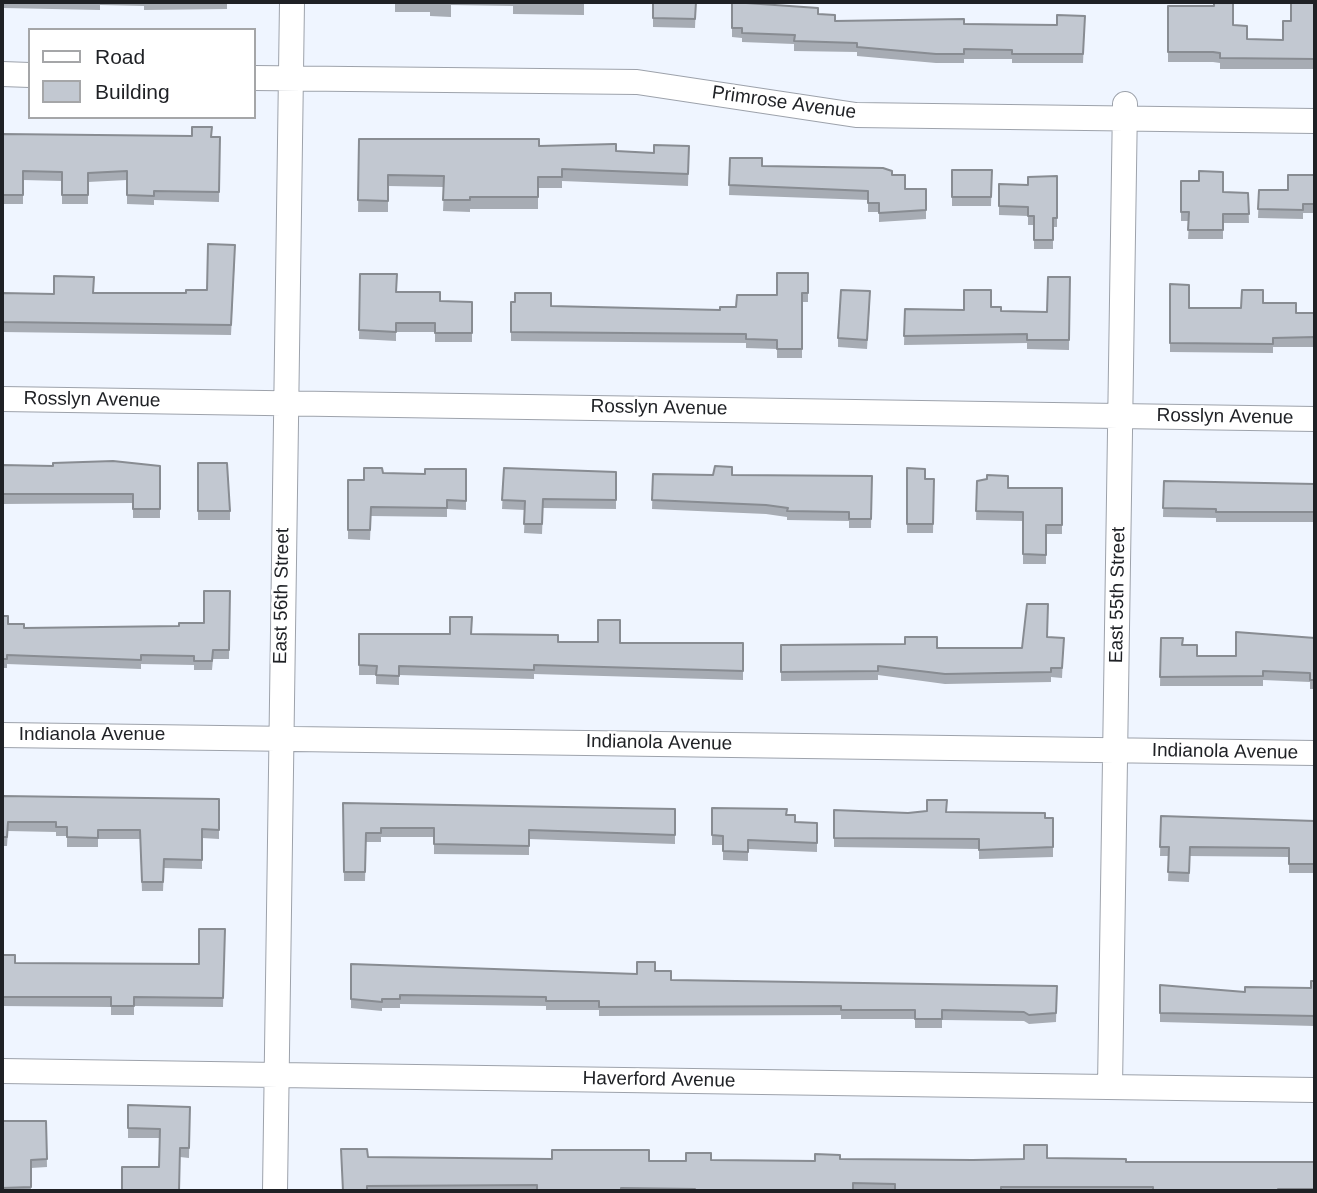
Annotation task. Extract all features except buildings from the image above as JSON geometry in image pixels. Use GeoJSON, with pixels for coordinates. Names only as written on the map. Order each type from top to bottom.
{"type":"FeatureCollection","features":[{"type":"Feature","properties":{"kind":"street","name":"East 56th Street"},"geometry":{"type":"LineString","coordinates":[[275,1191],[292,2]]}},
{"type":"Feature","properties":{"kind":"street"},"geometry":{"type":"LineString","coordinates":[[2,74],[28,75]]}},
{"type":"Feature","properties":{"kind":"street","name":"Primrose Avenue"},"geometry":{"type":"LineString","coordinates":[[256,78],[637,82],[856,115],[1125,111],[1315,121]]}},
{"type":"Feature","properties":{"kind":"street","name":"East 55th Street"},"geometry":{"type":"LineString","coordinates":[[1110,1087],[1125,111]]}},
{"type":"Feature","properties":{"kind":"street","name":"Rosslyn Avenue"},"geometry":{"type":"LineString","coordinates":[[2,399],[1315,419]]}},
{"type":"Feature","properties":{"kind":"street","name":"Indianola Avenue"},"geometry":{"type":"LineString","coordinates":[[2,734],[1315,753]]}},
{"type":"Feature","properties":{"kind":"street","name":"Haverford Avenue"},"geometry":{"type":"LineString","coordinates":[[2,1071],[1315,1090]]}}]}
